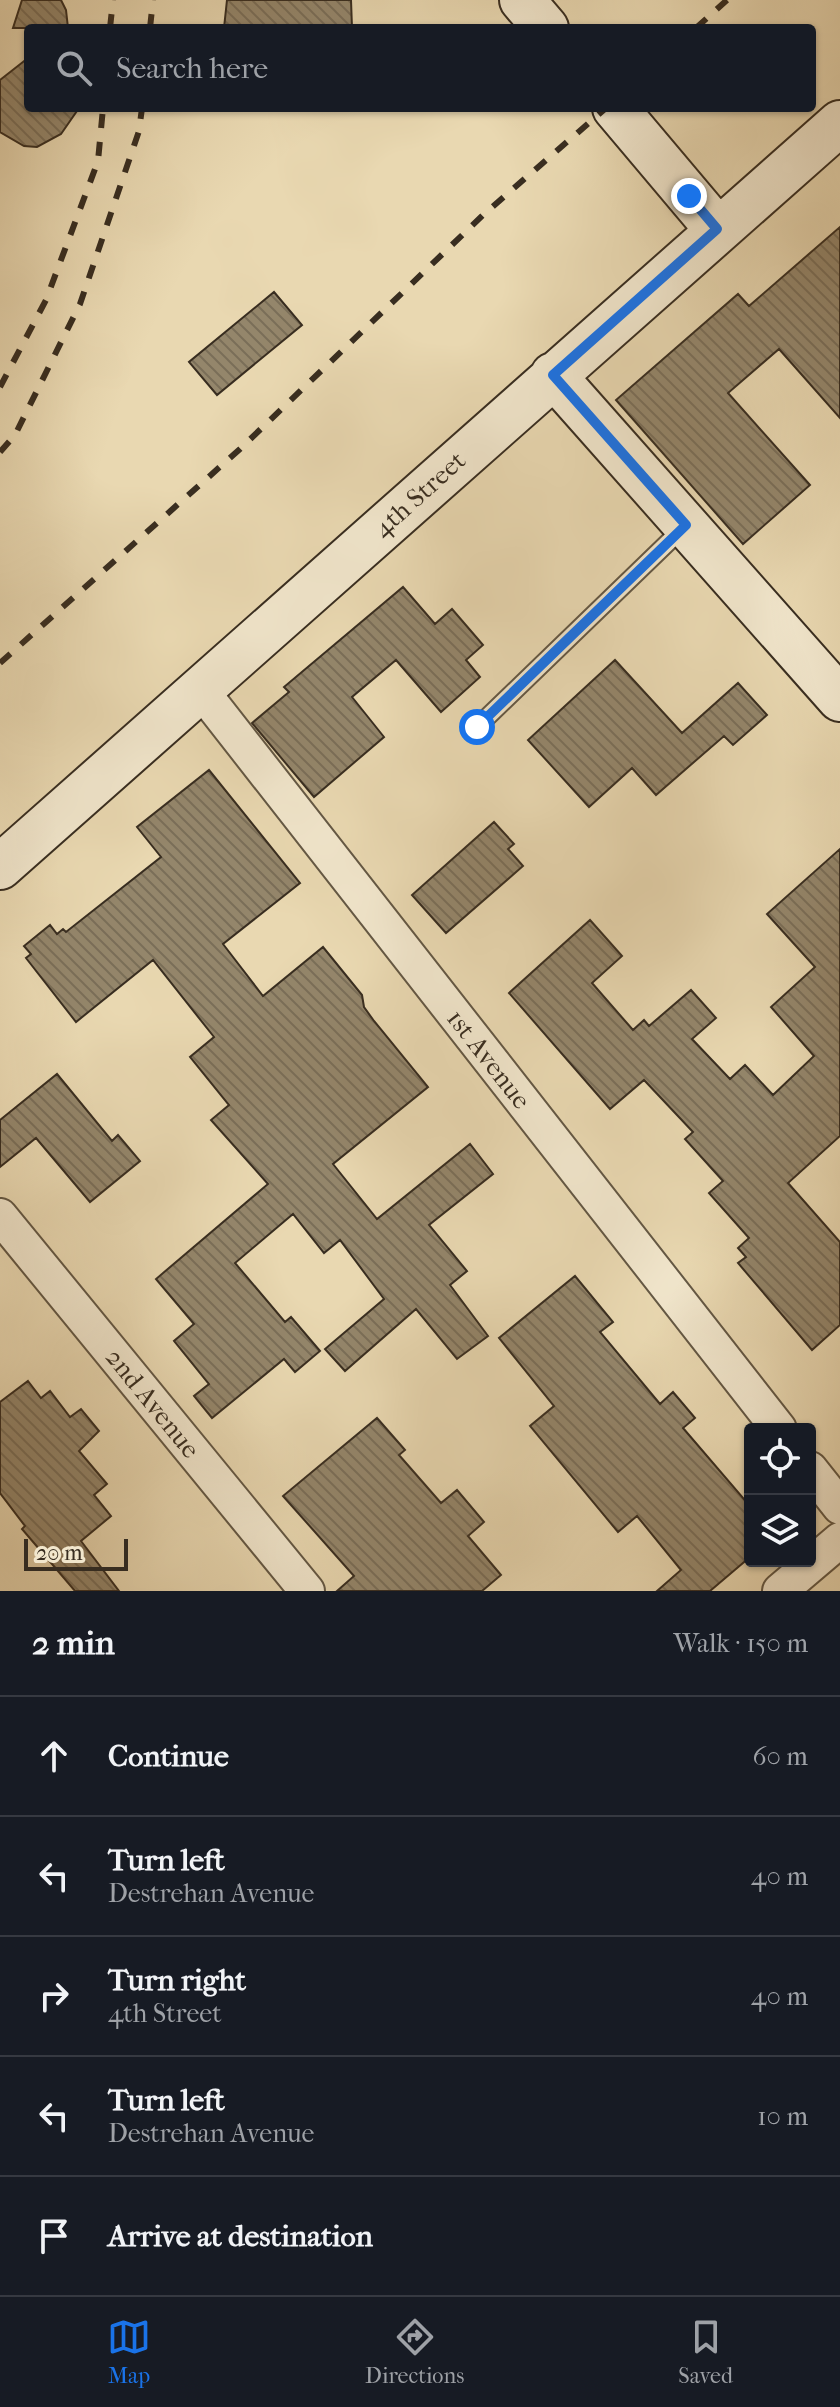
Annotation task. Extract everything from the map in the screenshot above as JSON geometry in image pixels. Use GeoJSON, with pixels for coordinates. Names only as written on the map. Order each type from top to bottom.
{"type":"FeatureCollection","features":[{"type":"Feature","properties":{"kind":"main road"},"geometry":{"type":"LineString","coordinates":[[522,0],[543,24]]}},
{"type":"Feature","properties":{"kind":"main road"},"geometry":{"type":"LineString","coordinates":[[618,112],[717,229]]}},
{"type":"Feature","properties":{"kind":"main road","name":"4th Street"},"geometry":{"type":"LineString","coordinates":[[0,867],[840,123]]}},
{"type":"Feature","properties":{"kind":"main road"},"geometry":{"type":"LineString","coordinates":[[553,375],[840,699]]}},
{"type":"Feature","properties":{"kind":"street","name":"1st Avenue"},"geometry":{"type":"LineString","coordinates":[[200,689],[774,1423]]}},
{"type":"Feature","properties":{"kind":"street","name":"2nd Avenue"},"geometry":{"type":"LineString","coordinates":[[0,1216],[307,1591]]}},
{"type":"Feature","properties":{"kind":"street"},"geometry":{"type":"LineString","coordinates":[[816,1477],[840,1507]]}},
{"type":"Feature","properties":{"kind":"street"},"geometry":{"type":"LineString","coordinates":[[780,1591],[840,1540]]}},
{"type":"Feature","properties":{"kind":"lane"},"geometry":{"type":"LineString","coordinates":[[477,727],[686,525]]}},
{"type":"Feature","properties":{"kind":"building"},"geometry":{"type":"Polygon","coordinates":[[[22,0],[61,0],[66,10],[68,24],[24,24],[24,28],[13,28],[22,0]]]}},
{"type":"Feature","properties":{"kind":"building"},"geometry":{"type":"Polygon","coordinates":[[[227,0],[351,0],[352,24],[224,24],[227,0]]]}},
{"type":"Feature","properties":{"kind":"building"},"geometry":{"type":"Polygon","coordinates":[[[24,61],[24,112],[76,112],[61,134],[37,147],[24,146],[0,132],[0,80],[24,61]]]}},
{"type":"Feature","properties":{"kind":"building"},"geometry":{"type":"Polygon","coordinates":[[[840,227],[840,418],[779,349],[728,393],[810,485],[743,544],[616,400],[738,294],[749,306],[840,227]]]}},
{"type":"Feature","properties":{"kind":"building"},"geometry":{"type":"Polygon","coordinates":[[[274,292],[302,325],[217,395],[189,362],[274,292]]]}},
{"type":"Feature","properties":{"kind":"building"},"geometry":{"type":"Polygon","coordinates":[[[403,587],[435,624],[452,609],[483,645],[466,660],[480,677],[441,712],[396,660],[352,697],[384,737],[314,797],[252,723],[289,692],[284,687],[403,587]]]}},
{"type":"Feature","properties":{"kind":"building"},"geometry":{"type":"Polygon","coordinates":[[[615,660],[682,733],[738,683],[767,715],[733,745],[724,736],[656,795],[632,768],[589,807],[528,740],[615,660]]]}},
{"type":"Feature","properties":{"kind":"building"},"geometry":{"type":"Polygon","coordinates":[[[209,770],[300,883],[223,944],[263,996],[323,947],[362,995],[364,1007],[374,1021],[428,1087],[333,1164],[377,1219],[470,1144],[493,1174],[429,1225],[467,1271],[450,1285],[488,1336],[457,1359],[416,1309],[345,1371],[325,1349],[384,1299],[340,1240],[324,1253],[293,1214],[235,1263],[285,1322],[291,1317],[320,1351],[295,1372],[284,1359],[212,1418],[194,1396],[209,1384],[174,1341],[194,1324],[156,1279],[268,1184],[211,1120],[229,1105],[190,1057],[214,1037],[153,960],[76,1022],[26,958],[31,954],[24,946],[50,925],[57,934],[63,929],[66,932],[161,857],[137,827],[209,770]]]}},
{"type":"Feature","properties":{"kind":"building"},"geometry":{"type":"Polygon","coordinates":[[[494,822],[514,844],[508,849],[523,866],[446,933],[412,895],[494,822]]]}},
{"type":"Feature","properties":{"kind":"building"},"geometry":{"type":"Polygon","coordinates":[[[840,849],[840,1136],[788,1183],[840,1242],[840,1325],[812,1350],[738,1263],[746,1257],[738,1248],[749,1238],[709,1193],[723,1181],[685,1139],[693,1132],[644,1080],[610,1109],[509,993],[590,920],[622,956],[592,983],[633,1030],[644,1020],[649,1026],[691,990],[716,1018],[692,1039],[730,1079],[745,1065],[773,1095],[814,1056],[771,1007],[815,967],[767,914],[840,849]]]}},
{"type":"Feature","properties":{"kind":"building"},"geometry":{"type":"Polygon","coordinates":[[[57,1074],[112,1141],[118,1135],[140,1161],[90,1202],[36,1138],[0,1167],[0,1120],[57,1074]]]}},
{"type":"Feature","properties":{"kind":"building"},"geometry":{"type":"Polygon","coordinates":[[[575,1276],[613,1322],[600,1332],[660,1404],[673,1392],[695,1418],[683,1428],[744,1499],[744,1562],[710,1591],[657,1591],[681,1570],[637,1516],[618,1532],[530,1426],[554,1406],[499,1338],[575,1276]]]}},
{"type":"Feature","properties":{"kind":"building"},"geometry":{"type":"Polygon","coordinates":[[[28,1381],[41,1398],[50,1391],[70,1417],[81,1409],[99,1431],[79,1451],[107,1484],[94,1495],[111,1516],[81,1541],[119,1591],[75,1591],[22,1529],[25,1526],[0,1493],[0,1402],[28,1381]]]}},
{"type":"Feature","properties":{"kind":"building"},"geometry":{"type":"Polygon","coordinates":[[[377,1418],[405,1450],[399,1455],[441,1503],[457,1490],[484,1522],[468,1536],[501,1575],[482,1591],[337,1591],[354,1576],[283,1496],[377,1418]]]}},
{"type":"Feature","properties":{"kind":"railway"},"geometry":{"type":"LineString","coordinates":[[110,24],[113,0]]}},
{"type":"Feature","properties":{"kind":"railway"},"geometry":{"type":"LineString","coordinates":[[150,24],[153,0]]}},
{"type":"Feature","properties":{"kind":"railway"},"geometry":{"type":"LineString","coordinates":[[700,24],[727,0]]}},
{"type":"Feature","properties":{"kind":"railway"},"geometry":{"type":"LineString","coordinates":[[0,387],[46,300],[98,161],[103,112]]}},
{"type":"Feature","properties":{"kind":"railway"},"geometry":{"type":"LineString","coordinates":[[0,452],[15,435],[80,304],[139,131],[141,112]]}},
{"type":"Feature","properties":{"kind":"railway"},"geometry":{"type":"LineString","coordinates":[[0,663],[240,449],[483,215],[601,112]]}},
{"type":"Feature","properties":{"kind":"route"},"geometry":{"type":"LineString","coordinates":[[477,727],[686,525],[553,375],[717,229],[689,196]]}}]}
